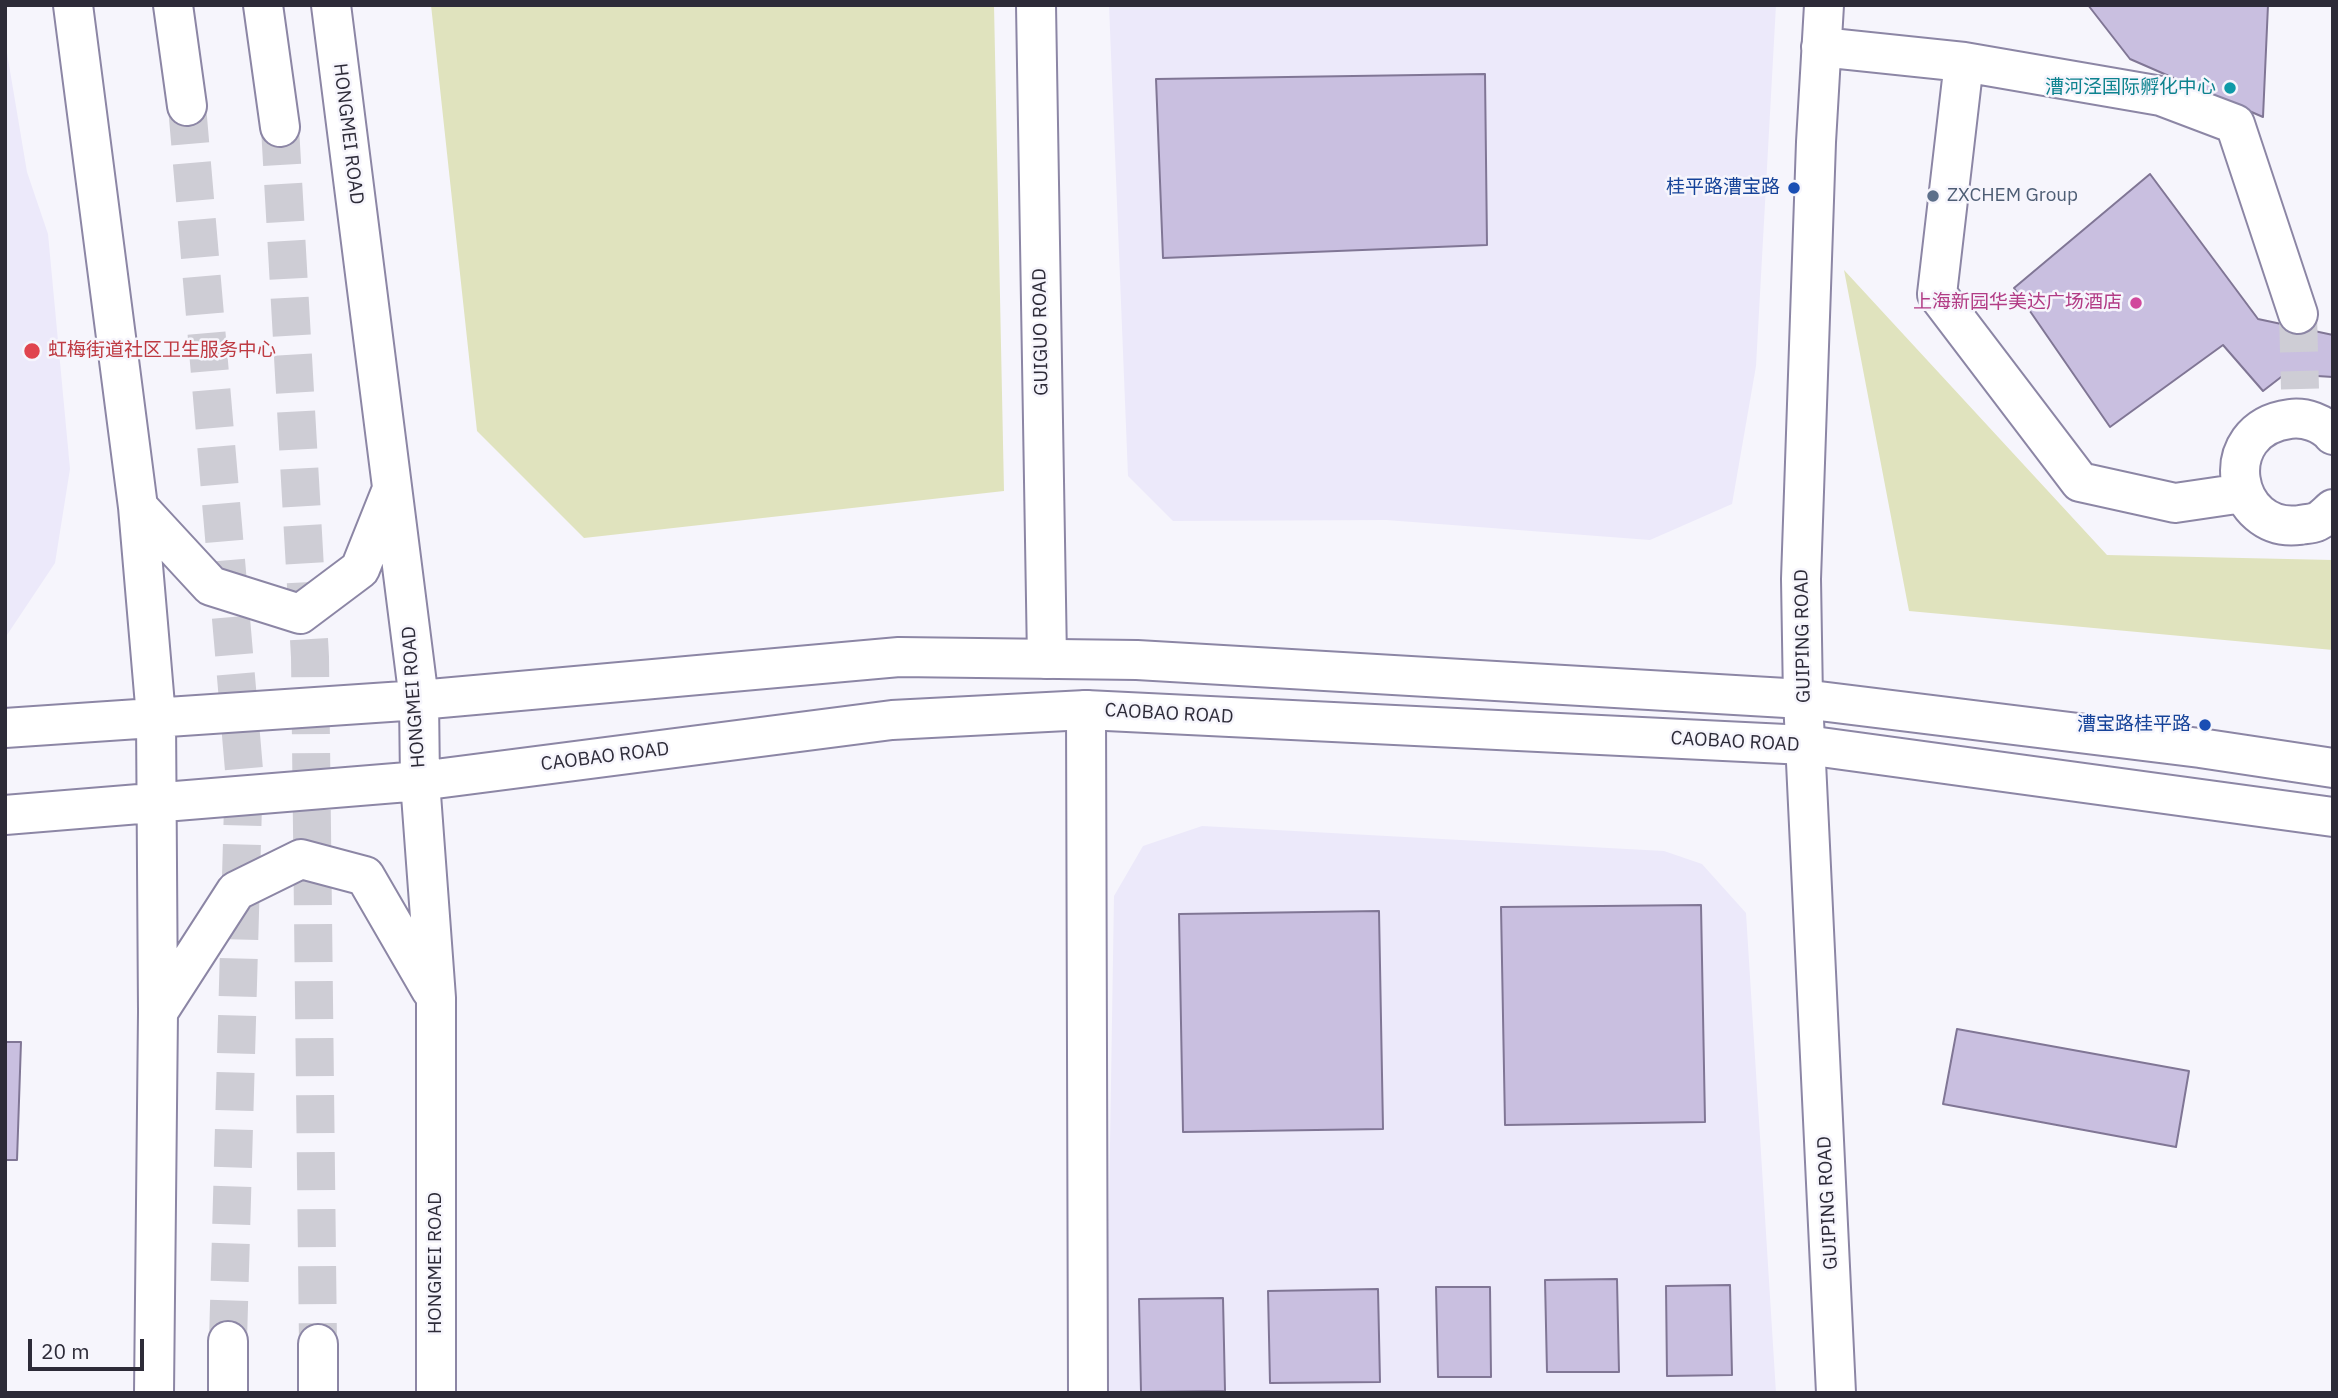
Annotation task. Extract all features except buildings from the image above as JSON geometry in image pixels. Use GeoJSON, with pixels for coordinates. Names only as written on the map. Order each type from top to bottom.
{"type":"FeatureCollection","features":[{"type":"Feature","properties":{"kind":"main road"},"geometry":{"type":"LineString","coordinates":[[73,5],[138,507],[156,717],[158,1012],[155,1393]]}},
{"type":"Feature","properties":{"kind":"main road"},"geometry":{"type":"LineString","coordinates":[[173,5],[187,106]]}},
{"type":"Feature","properties":{"kind":"main road"},"geometry":{"type":"LineString","coordinates":[[263,5],[280,127]]}},
{"type":"Feature","properties":{"kind":"main road","name":"HONGMEI ROAD"},"geometry":{"type":"LineString","coordinates":[[331,5],[419,699],[420,781],[436,998],[436,1393]]}},
{"type":"Feature","properties":{"kind":"main road","name":"GUIGUO ROAD"},"geometry":{"type":"LineString","coordinates":[[1036,5],[1047,659]]}},
{"type":"Feature","properties":{"kind":"main road","name":"GUIPING ROAD"},"geometry":{"type":"LineString","coordinates":[[1824,5],[1816,142],[1801,579],[1803,699],[1836,1393]]}},
{"type":"Feature","properties":{"kind":"main road"},"geometry":{"type":"LineString","coordinates":[[1821,47],[1964,62],[2161,96],[2235,124],[2298,314]]}},
{"type":"Feature","properties":{"kind":"main road"},"geometry":{"type":"LineString","coordinates":[[1964,62],[1937,294],[2080,482],[2175,503],[2243,493]]}},
{"type":"Feature","properties":{"kind":"main road"},"geometry":{"type":"LineString","coordinates":[[2311,414],[2273,421],[2250,439],[2239,465],[2243,493],[2260,516],[2287,527],[2315,523],[2333,509]]}},
{"type":"Feature","properties":{"kind":"main road"},"geometry":{"type":"LineString","coordinates":[[138,507],[211,586],[300,614],[360,569],[393,486]]}},
{"type":"Feature","properties":{"kind":"main road"},"geometry":{"type":"LineString","coordinates":[[5,728],[419,699],[899,657],[1047,659],[1151,661],[1803,699],[2200,748],[2333,768]]}},
{"type":"Feature","properties":{"kind":"main road"},"geometry":{"type":"LineString","coordinates":[[1086,710],[1088,1393]]}},
{"type":"Feature","properties":{"kind":"main road","name":"CAOBAO ROAD"},"geometry":{"type":"LineString","coordinates":[[5,815],[420,781],[892,720],[1086,710],[1806,745],[2333,817]]}},
{"type":"Feature","properties":{"kind":"main road"},"geometry":{"type":"LineString","coordinates":[[158,1012],[236,891],[301,859],[365,876],[436,998]]}},
{"type":"Feature","properties":{"kind":"main road"},"geometry":{"type":"LineString","coordinates":[[228,1341],[228,1393]]}},
{"type":"Feature","properties":{"kind":"main road"},"geometry":{"type":"LineString","coordinates":[[318,1344],[318,1393]]}},
{"type":"Feature","properties":{"kind":"shaded area"},"geometry":{"type":"Polygon","coordinates":[[[1109,5],[1776,5],[1756,366],[1732,504],[1650,540],[1386,520],[1173,521],[1128,476],[1109,5]]]}},
{"type":"Feature","properties":{"kind":"shaded area","name":"虹梅街道社区卫生服务中心"},"geometry":{"type":"Polygon","coordinates":[[[5,41],[27,172],[48,234],[70,469],[55,563],[5,638],[5,41]]]}},
{"type":"Feature","properties":{"kind":"shaded area"},"geometry":{"type":"Polygon","coordinates":[[[1202,826],[1664,851],[1702,864],[1746,913],[1776,1393],[1106,1393],[1114,896],[1143,846],[1202,826]]]}},
{"type":"Feature","properties":{"kind":"green space"},"geometry":{"type":"Polygon","coordinates":[[[431,5],[994,5],[1004,491],[584,538],[477,431],[431,5]]]}},
{"type":"Feature","properties":{"kind":"green space"},"geometry":{"type":"Polygon","coordinates":[[[1844,270],[2107,555],[2333,560],[2333,650],[1909,611],[1844,270]]]}},
{"type":"Feature","properties":{"kind":"tunnel"},"geometry":{"type":"LineString","coordinates":[[187,106],[244,770],[228,1341]]}},
{"type":"Feature","properties":{"kind":"tunnel"},"geometry":{"type":"LineString","coordinates":[[280,127],[310,657],[318,1344]]}},
{"type":"Feature","properties":{"kind":"tunnel"},"geometry":{"type":"LineString","coordinates":[[2298,314],[2300,389]]}},
{"type":"Feature","properties":{"kind":"place","name":"漕河泾国际孵化中心"},"geometry":{"type":"Point","coordinates":[2230,88]}},
{"type":"Feature","properties":{"kind":"place","name":"桂平路漕宝路"},"geometry":{"type":"Point","coordinates":[1794,188]}},
{"type":"Feature","properties":{"kind":"place","name":"ZXCHEM Group"},"geometry":{"type":"Point","coordinates":[1933,196]}},
{"type":"Feature","properties":{"kind":"place","name":"上海新园华美达广场酒店"},"geometry":{"type":"Point","coordinates":[2136,303]}},
{"type":"Feature","properties":{"kind":"place","name":"虹梅街道社区卫生服务中心"},"geometry":{"type":"Point","coordinates":[32,351]}},
{"type":"Feature","properties":{"kind":"place","name":"漕宝路桂平路"},"geometry":{"type":"Point","coordinates":[2205,725]}}]}
